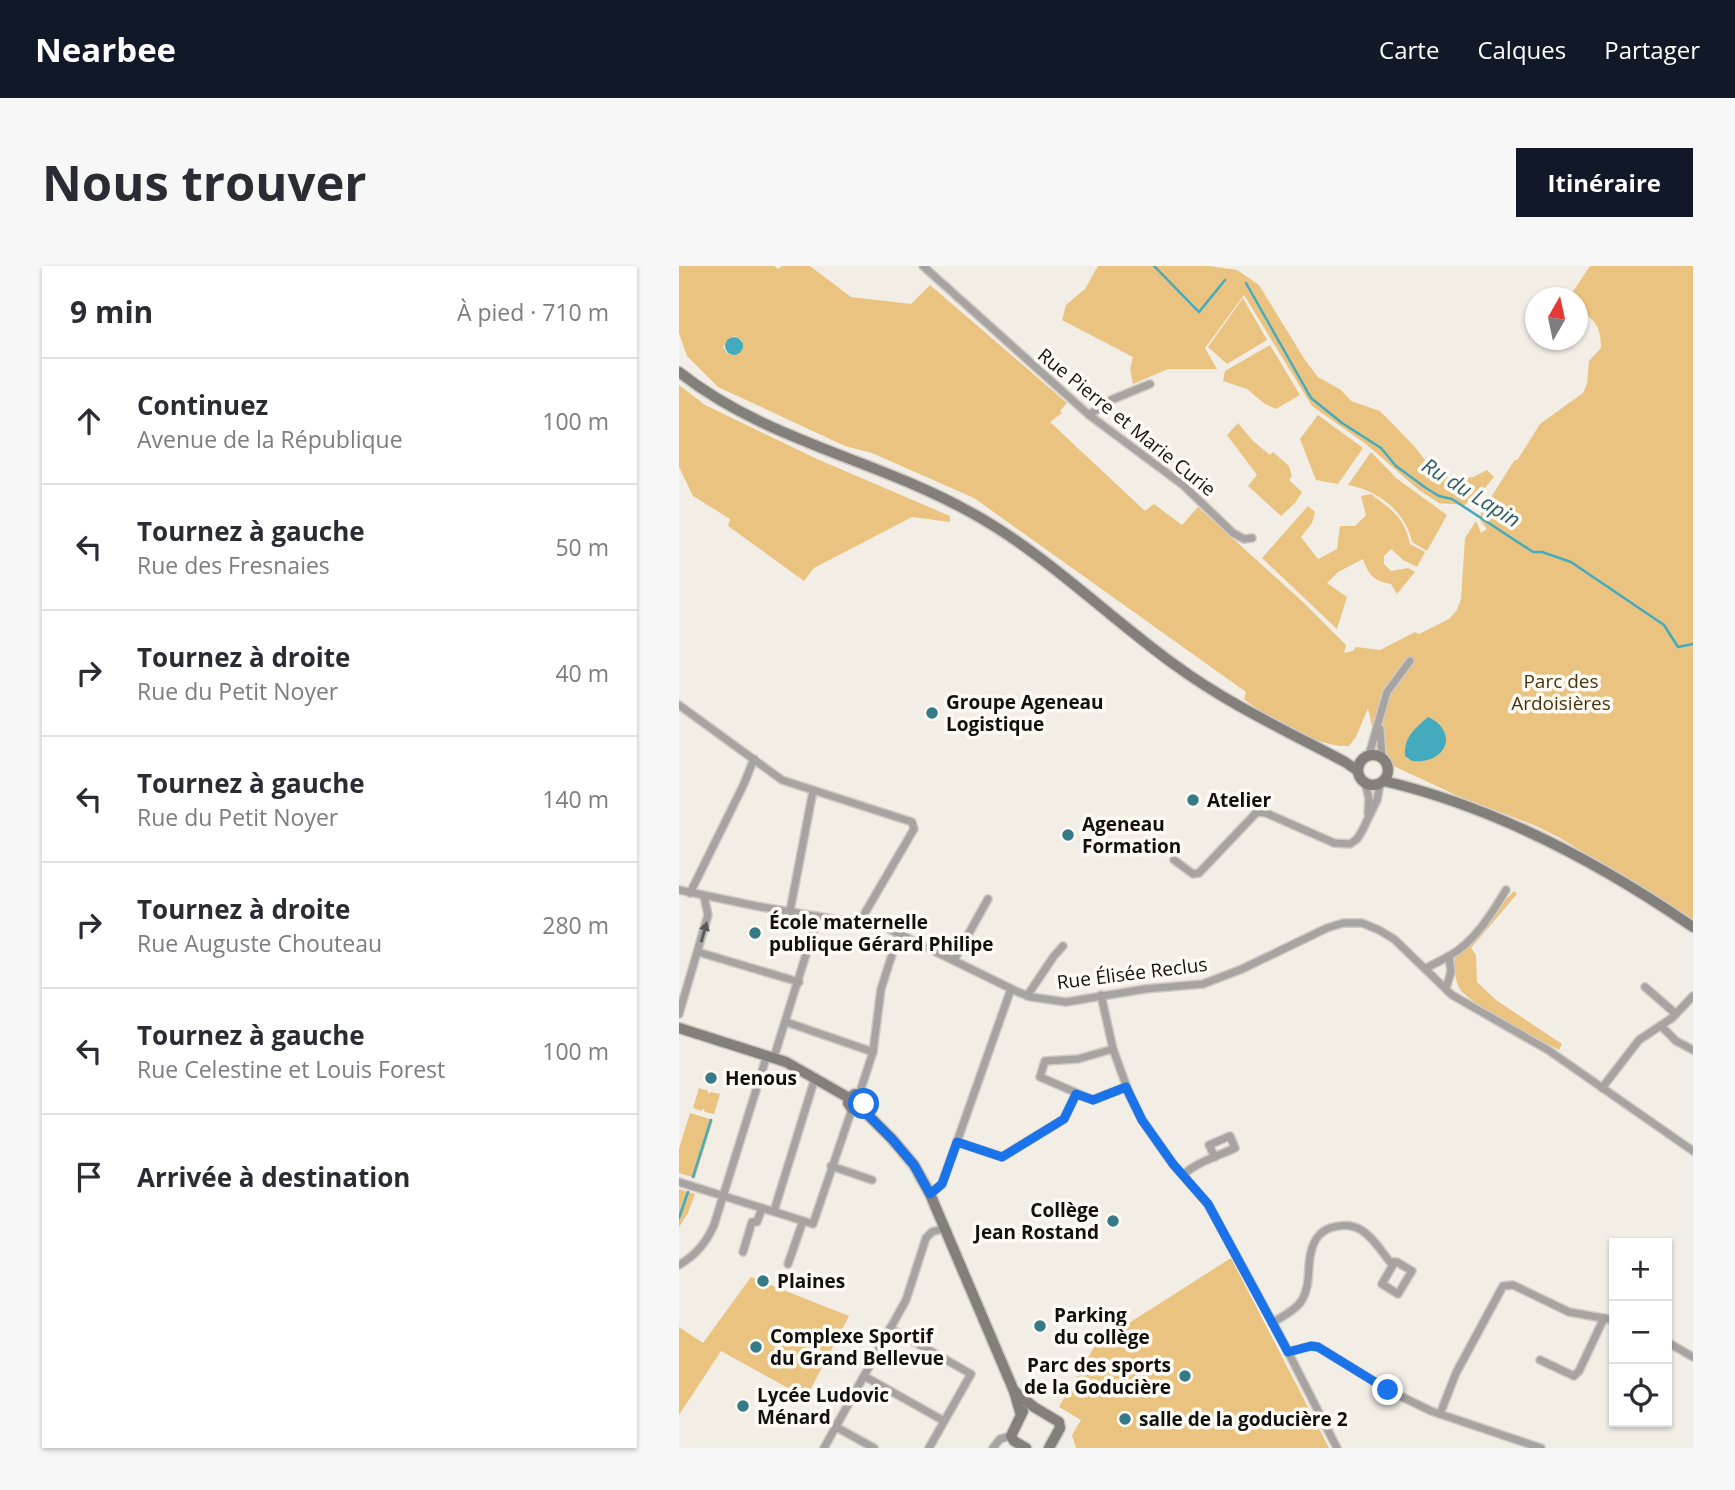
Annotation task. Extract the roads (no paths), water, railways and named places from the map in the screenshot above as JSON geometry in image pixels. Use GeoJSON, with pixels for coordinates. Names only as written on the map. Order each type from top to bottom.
{"type":"FeatureCollection","features":[{"type":"Feature","properties":{"kind":"main road"},"geometry":{"type":"LineString","coordinates":[[679,372],[717,399],[767,426],[918,487],[986,521],[1051,567],[1218,695],[1358,771],[1369,785],[1382,782],[1433,796],[1498,820],[1555,845],[1632,888],[1693,927]]}},
{"type":"Feature","properties":{"kind":"main road"},"geometry":{"type":"LineString","coordinates":[[1321,749],[1382,757],[1389,769],[1401,779],[1433,796]]}},
{"type":"Feature","properties":{"kind":"main road"},"geometry":{"type":"LineString","coordinates":[[1358,771],[1366,757]]}},
{"type":"Feature","properties":{"kind":"main road"},"geometry":{"type":"LineString","coordinates":[[1382,782],[1389,769]]}},
{"type":"Feature","properties":{"kind":"main road"},"geometry":{"type":"LineString","coordinates":[[679,1028],[770,1056],[854,1096],[848,1103],[892,1139],[914,1165],[930,1194],[1014,1391],[1021,1415]]}},
{"type":"Feature","properties":{"kind":"main road"},"geometry":{"type":"LineString","coordinates":[[1014,1391],[1061,1424],[1049,1448]]}},
{"type":"Feature","properties":{"kind":"main road"},"geometry":{"type":"LineString","coordinates":[[1026,1448],[1011,1436],[1026,1408],[1034,1407]]}},
{"type":"Feature","properties":{"kind":"street","name":"Rue Pierre et Marie Curie"},"geometry":{"type":"LineString","coordinates":[[923,266],[1089,415],[1183,485],[1233,533],[1244,539],[1252,538]]}},
{"type":"Feature","properties":{"kind":"street"},"geometry":{"type":"LineString","coordinates":[[1089,415],[1111,400],[1150,384]]}},
{"type":"Feature","properties":{"kind":"street"},"geometry":{"type":"LineString","coordinates":[[1366,757],[1380,721],[1387,692],[1410,661]]}},
{"type":"Feature","properties":{"kind":"street"},"geometry":{"type":"LineString","coordinates":[[679,705],[782,780],[908,820],[913,825],[914,829],[859,923]]}},
{"type":"Feature","properties":{"kind":"street"},"geometry":{"type":"LineString","coordinates":[[1380,721],[1382,757]]}},
{"type":"Feature","properties":{"kind":"street"},"geometry":{"type":"LineString","coordinates":[[690,892],[754,759]]}},
{"type":"Feature","properties":{"kind":"street"},"geometry":{"type":"LineString","coordinates":[[1365,782],[1369,799],[1367,818]]}},
{"type":"Feature","properties":{"kind":"street"},"geometry":{"type":"LineString","coordinates":[[1174,860],[1193,874],[1199,873],[1257,812],[1266,813],[1342,845],[1357,839],[1377,800],[1382,782]]}},
{"type":"Feature","properties":{"kind":"street"},"geometry":{"type":"LineString","coordinates":[[790,911],[813,791]]}},
{"type":"Feature","properties":{"kind":"street","name":"Rue Élisée Reclus"},"geometry":{"type":"LineString","coordinates":[[679,890],[887,928],[1027,996],[1066,1002],[1101,995],[1203,984],[1243,969],[1327,928],[1343,923],[1362,923],[1394,939],[1453,995],[1548,1050],[1693,1151]]}},
{"type":"Feature","properties":{"kind":"street"},"geometry":{"type":"LineString","coordinates":[[1425,969],[1449,956],[1471,938],[1506,890]]}},
{"type":"Feature","properties":{"kind":"street"},"geometry":{"type":"LineString","coordinates":[[679,1014],[708,915],[704,896]]}},
{"type":"Feature","properties":{"kind":"street"},"geometry":{"type":"LineString","coordinates":[[954,960],[988,899]]}},
{"type":"Feature","properties":{"kind":"street"},"geometry":{"type":"LineString","coordinates":[[679,1265],[699,1250],[707,1240],[770,1056],[786,1022],[818,916]]}},
{"type":"Feature","properties":{"kind":"street"},"geometry":{"type":"LineString","coordinates":[[854,1096],[873,1052],[881,989],[899,933]]}},
{"type":"Feature","properties":{"kind":"street"},"geometry":{"type":"LineString","coordinates":[[1027,996],[1063,946]]}},
{"type":"Feature","properties":{"kind":"street"},"geometry":{"type":"LineString","coordinates":[[698,952],[799,982]]}},
{"type":"Feature","properties":{"kind":"street"},"geometry":{"type":"LineString","coordinates":[[1446,988],[1451,972],[1449,956]]}},
{"type":"Feature","properties":{"kind":"street"},"geometry":{"type":"LineString","coordinates":[[1645,987],[1676,1014]]}},
{"type":"Feature","properties":{"kind":"street"},"geometry":{"type":"LineString","coordinates":[[930,1194],[942,1184],[1011,989]]}},
{"type":"Feature","properties":{"kind":"street"},"geometry":{"type":"LineString","coordinates":[[1101,995],[1113,1049],[1126,1087],[1142,1120],[1208,1204],[1337,1448]]}},
{"type":"Feature","properties":{"kind":"street"},"geometry":{"type":"LineString","coordinates":[[1602,1087],[1639,1040],[1676,1014],[1693,996]]}},
{"type":"Feature","properties":{"kind":"street"},"geometry":{"type":"LineString","coordinates":[[786,1022],[873,1052]]}},
{"type":"Feature","properties":{"kind":"street"},"geometry":{"type":"LineString","coordinates":[[1661,1026],[1676,1041],[1693,1050]]}},
{"type":"Feature","properties":{"kind":"street"},"geometry":{"type":"LineString","coordinates":[[1113,1049],[1078,1059],[1045,1061],[1040,1077],[1093,1100],[1126,1087]]}},
{"type":"Feature","properties":{"kind":"street"},"geometry":{"type":"LineString","coordinates":[[774,1211],[815,1078]]}},
{"type":"Feature","properties":{"kind":"street"},"geometry":{"type":"LineString","coordinates":[[957,1142],[1002,1157],[1064,1119],[1076,1094]]}},
{"type":"Feature","properties":{"kind":"street"},"geometry":{"type":"LineString","coordinates":[[679,1182],[813,1224],[831,1166],[856,1109]]}},
{"type":"Feature","properties":{"kind":"street"},"geometry":{"type":"LineString","coordinates":[[1183,1175],[1215,1157]]}},
{"type":"Feature","properties":{"kind":"street"},"geometry":{"type":"LineString","coordinates":[[831,1166],[872,1180]]}},
{"type":"Feature","properties":{"kind":"street"},"geometry":{"type":"LineString","coordinates":[[743,1252],[752,1222],[757,1222],[762,1208]]}},
{"type":"Feature","properties":{"kind":"street"},"geometry":{"type":"LineString","coordinates":[[788,1264],[803,1221]]}},
{"type":"Feature","properties":{"kind":"street"},"geometry":{"type":"LineString","coordinates":[[1272,1322],[1301,1301],[1308,1282],[1312,1247],[1323,1230],[1348,1224],[1360,1229],[1372,1237],[1394,1263],[1397,1262],[1412,1271],[1398,1294],[1383,1284],[1394,1263]]}},
{"type":"Feature","properties":{"kind":"street"},"geometry":{"type":"LineString","coordinates":[[824,1448],[908,1293],[926,1238],[932,1232],[945,1228]]}},
{"type":"Feature","properties":{"kind":"street"},"geometry":{"type":"LineString","coordinates":[[1440,1415],[1456,1373],[1503,1286],[1513,1285],[1569,1312],[1609,1319]]}},
{"type":"Feature","properties":{"kind":"street"},"geometry":{"type":"LineString","coordinates":[[1540,1360],[1574,1376],[1604,1318]]}},
{"type":"Feature","properties":{"kind":"street"},"geometry":{"type":"LineString","coordinates":[[890,1328],[971,1374],[929,1448]]}},
{"type":"Feature","properties":{"kind":"street"},"geometry":{"type":"LineString","coordinates":[[1672,1345],[1693,1357]]}},
{"type":"Feature","properties":{"kind":"street"},"geometry":{"type":"LineString","coordinates":[[1288,1352],[1311,1346],[1318,1347],[1388,1390],[1440,1415],[1541,1448]]}},
{"type":"Feature","properties":{"kind":"street"},"geometry":{"type":"LineString","coordinates":[[864,1376],[944,1421]]}},
{"type":"Feature","properties":{"kind":"street"},"geometry":{"type":"LineString","coordinates":[[835,1427],[874,1448]]}},
{"type":"Feature","properties":{"kind":"street"},"geometry":{"type":"LineString","coordinates":[[993,1448],[1000,1439],[1011,1436]]}},
{"type":"Feature","properties":{"kind":"water"},"geometry":{"type":"Polygon","coordinates":[[[730,337],[738,337],[743,346],[741,353],[730,355],[725,350],[725,342],[730,337]]]}},
{"type":"Feature","properties":{"kind":"water"},"geometry":{"type":"Polygon","coordinates":[[[1428,717],[1444,731],[1445,746],[1433,758],[1412,761],[1405,756],[1406,743],[1428,717]]]}},
{"type":"Feature","properties":{"kind":"waterway","name":"Ru du Lapin"},"geometry":{"type":"LineString","coordinates":[[1154,266],[1199,312],[1225,280]]}},
{"type":"Feature","properties":{"kind":"waterway","name":"Ru du Lapin"},"geometry":{"type":"LineString","coordinates":[[1246,283],[1311,398],[1342,423],[1381,448],[1396,466],[1426,488],[1439,496],[1452,499],[1533,552],[1542,552],[1571,562],[1664,625],[1678,647],[1693,644]]}},
{"type":"Feature","properties":{"kind":"waterway"},"geometry":{"type":"LineString","coordinates":[[693,1177],[711,1120]]}},
{"type":"Feature","properties":{"kind":"waterway"},"geometry":{"type":"LineString","coordinates":[[679,1218],[688,1192]]}},
{"type":"Feature","properties":{"kind":"place","name":"Groupe Ageneau Logistique"},"geometry":{"type":"Point","coordinates":[932,713]}},
{"type":"Feature","properties":{"kind":"place","name":"Atelier"},"geometry":{"type":"Point","coordinates":[1193,800]}},
{"type":"Feature","properties":{"kind":"place","name":"Ageneau Formation"},"geometry":{"type":"Point","coordinates":[1068,835]}},
{"type":"Feature","properties":{"kind":"place","name":"École maternelle publique Gérard Philipe"},"geometry":{"type":"Point","coordinates":[755,933]}},
{"type":"Feature","properties":{"kind":"place","name":"Henous"},"geometry":{"type":"Point","coordinates":[711,1078]}},
{"type":"Feature","properties":{"kind":"place","name":"Collège Jean Rostand"},"geometry":{"type":"Point","coordinates":[1113,1221]}},
{"type":"Feature","properties":{"kind":"place","name":"Plaines"},"geometry":{"type":"Point","coordinates":[763,1281]}},
{"type":"Feature","properties":{"kind":"place","name":"Parking du collège"},"geometry":{"type":"Point","coordinates":[1040,1326]}},
{"type":"Feature","properties":{"kind":"place","name":"Complexe Sportif du Grand Bellevue"},"geometry":{"type":"Point","coordinates":[756,1347]}},
{"type":"Feature","properties":{"kind":"place","name":"Parc des sports de la Goducière"},"geometry":{"type":"Point","coordinates":[1185,1376]}},
{"type":"Feature","properties":{"kind":"place","name":"Lycée Ludovic Ménard"},"geometry":{"type":"Point","coordinates":[743,1406]}},
{"type":"Feature","properties":{"kind":"place","name":"salle de la goducière 2"},"geometry":{"type":"Point","coordinates":[1125,1419]}},
{"type":"Feature","properties":{"kind":"park label","name":"Parc des Ardoisières"},"geometry":{"type":"Point","coordinates":[1561,692]}}]}
